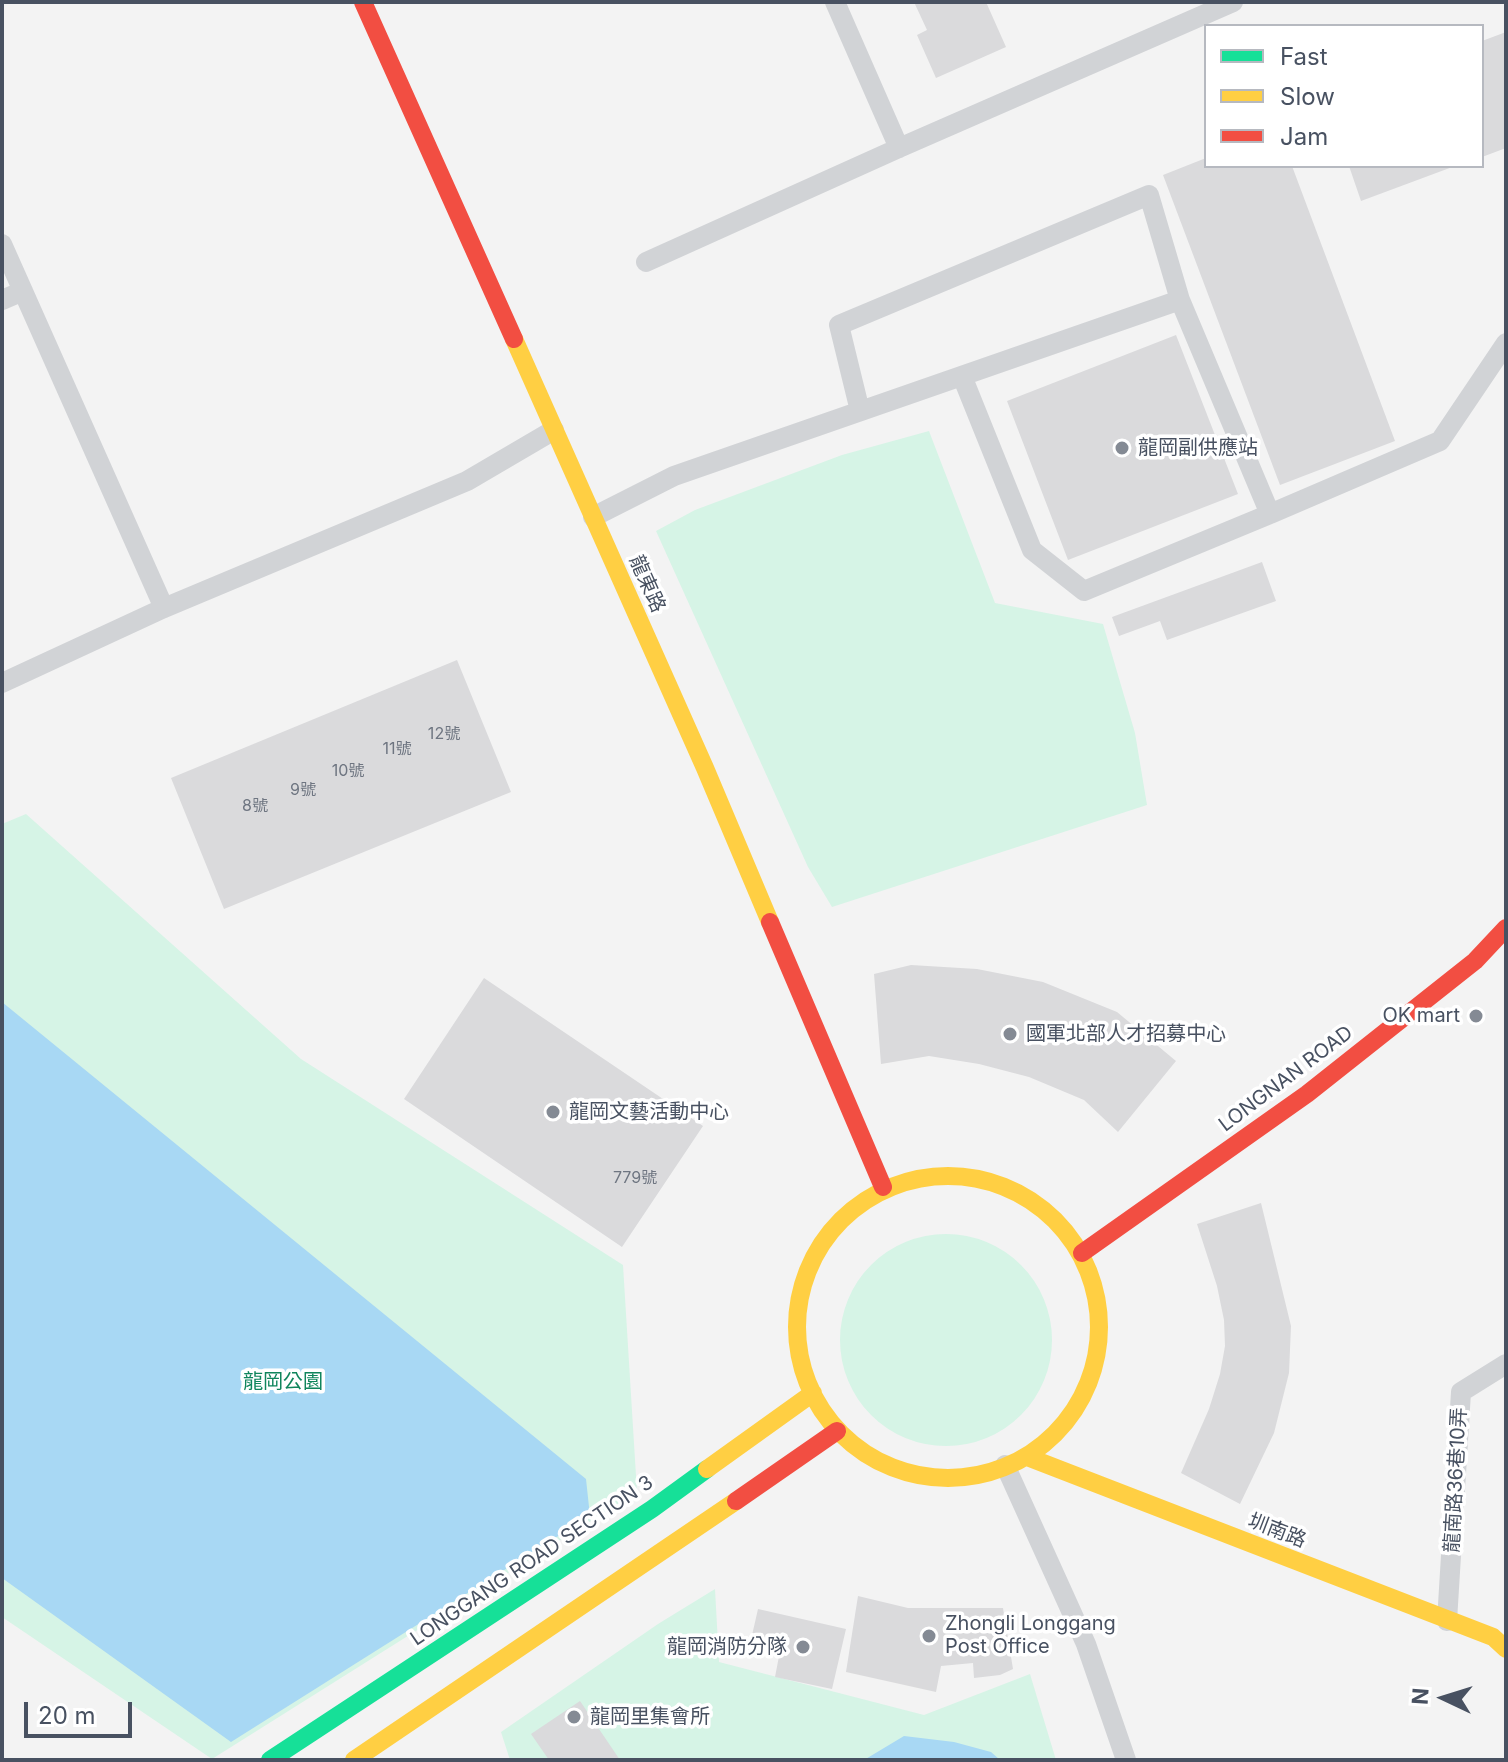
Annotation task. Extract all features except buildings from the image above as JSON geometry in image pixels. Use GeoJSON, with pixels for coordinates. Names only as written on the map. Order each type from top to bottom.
{"type":"FeatureCollection","features":[{"type":"Feature","properties":{"kind":"main road","name":"龍東路"},"geometry":{"type":"LineString","coordinates":[[363,2],[705,768],[883,1187]]}},
{"type":"Feature","properties":{"kind":"main road","name":"LONGNAN ROAD"},"geometry":{"type":"LineString","coordinates":[[1082,1253],[1307,1094],[1475,961],[1506,928]]}},
{"type":"Feature","properties":{"kind":"main road"},"geometry":{"type":"LineString","coordinates":[[932,1175],[974,1178],[1015,1190],[1047,1215],[1082,1253],[1095,1291],[1100,1335],[1087,1383],[1072,1419],[1030,1458],[968,1477],[927,1475],[887,1467],[856,1449],[837,1431],[813,1393],[796,1348],[796,1302],[819,1245],[849,1212],[883,1187],[932,1175]]}},
{"type":"Feature","properties":{"kind":"main road","name":"LONGGANG ROAD SECTION 3"},"geometry":{"type":"LineString","coordinates":[[270,1760],[639,1518],[813,1393]]}},
{"type":"Feature","properties":{"kind":"main road"},"geometry":{"type":"LineString","coordinates":[[354,1760],[617,1584],[837,1431]]}},
{"type":"Feature","properties":{"kind":"main road","name":"圳南路"},"geometry":{"type":"LineString","coordinates":[[1030,1458],[1493,1637],[1506,1649]]}},
{"type":"Feature","properties":{"kind":"lane"},"geometry":{"type":"LineString","coordinates":[[835,2],[899,148]]}},
{"type":"Feature","properties":{"kind":"lane"},"geometry":{"type":"LineString","coordinates":[[646,262],[1233,2]]}},
{"type":"Feature","properties":{"kind":"lane"},"geometry":{"type":"LineString","coordinates":[[860,411],[839,325],[1149,195],[1180,300],[1270,514]]}},
{"type":"Feature","properties":{"kind":"lane"},"geometry":{"type":"LineString","coordinates":[[2,244],[164,608]]}},
{"type":"Feature","properties":{"kind":"lane"},"geometry":{"type":"LineString","coordinates":[[2,300],[23,291]]}},
{"type":"Feature","properties":{"kind":"lane"},"geometry":{"type":"LineString","coordinates":[[593,517],[674,476],[1180,300]]}},
{"type":"Feature","properties":{"kind":"lane"},"geometry":{"type":"LineString","coordinates":[[962,376],[1032,550],[1084,591],[1440,441],[1506,343]]}},
{"type":"Feature","properties":{"kind":"lane"},"geometry":{"type":"LineString","coordinates":[[2,683],[164,608],[467,481],[554,430]]}},
{"type":"Feature","properties":{"kind":"lane","name":"龍南路36巷10弄"},"geometry":{"type":"LineString","coordinates":[[1447,1621],[1461,1392],[1506,1364]]}},
{"type":"Feature","properties":{"kind":"lane"},"geometry":{"type":"LineString","coordinates":[[1005,1465],[1086,1644],[1126,1760]]}},
{"type":"Feature","properties":{"kind":"green space"},"geometry":{"type":"Polygon","coordinates":[[[929,431],[995,603],[1103,624],[1135,733],[1147,805],[832,907],[808,867],[656,531],[695,510],[842,455],[929,431]]]}},
{"type":"Feature","properties":{"kind":"green space","name":"龍岡公園"},"geometry":{"type":"Polygon","coordinates":[[[26,814],[301,1059],[623,1265],[637,1492],[212,1759],[2,1617],[2,824],[26,814]]]}},
{"type":"Feature","properties":{"kind":"green space"},"geometry":{"type":"Polygon","coordinates":[[[946,1234],[987,1242],[1021,1265],[1044,1299],[1052,1340],[1044,1381],[1021,1415],[987,1438],[946,1446],[905,1438],[871,1415],[848,1381],[840,1340],[848,1299],[871,1265],[905,1242],[946,1234]]]}},
{"type":"Feature","properties":{"kind":"green space"},"geometry":{"type":"Polygon","coordinates":[[[715,1589],[719,1662],[924,1715],[1030,1674],[1056,1760],[510,1760],[501,1732],[658,1624],[715,1589]]]}},
{"type":"Feature","properties":{"kind":"water","name":"龍岡公園"},"geometry":{"type":"Polygon","coordinates":[[[2,1002],[586,1479],[590,1516],[231,1742],[2,1578],[2,1002]]]}},
{"type":"Feature","properties":{"kind":"water"},"geometry":{"type":"Polygon","coordinates":[[[904,1736],[954,1742],[991,1752],[1000,1760],[864,1760],[904,1736]]]}},
{"type":"Feature","properties":{"kind":"traffic: fast"},"geometry":{"type":"LineString","coordinates":[[270,1760],[652,1509],[707,1469]]}},
{"type":"Feature","properties":{"kind":"traffic: slow"},"geometry":{"type":"LineString","coordinates":[[514,339],[705,768],[770,922]]}},
{"type":"Feature","properties":{"kind":"traffic: slow"},"geometry":{"type":"LineString","coordinates":[[948,1176],[977,1179],[1006,1188],[1032,1201],[1055,1220],[1074,1243],[1087,1269],[1096,1298],[1099,1327],[1096,1356],[1087,1385],[1074,1411],[1055,1434],[1032,1453],[1006,1466],[977,1475],[948,1478],[919,1475],[890,1466],[864,1453],[841,1434],[822,1411],[809,1385],[800,1356],[797,1327],[800,1298],[809,1269],[822,1243],[841,1220],[864,1201],[890,1188],[919,1179],[948,1176]]}},
{"type":"Feature","properties":{"kind":"traffic: slow"},"geometry":{"type":"LineString","coordinates":[[707,1469],[813,1393]]}},
{"type":"Feature","properties":{"kind":"traffic: slow"},"geometry":{"type":"LineString","coordinates":[[1030,1458],[1493,1637],[1506,1649]]}},
{"type":"Feature","properties":{"kind":"traffic: slow"},"geometry":{"type":"LineString","coordinates":[[354,1760],[736,1501]]}},
{"type":"Feature","properties":{"kind":"traffic: jam"},"geometry":{"type":"LineString","coordinates":[[363,2],[514,339]]}},
{"type":"Feature","properties":{"kind":"traffic: jam"},"geometry":{"type":"LineString","coordinates":[[770,922],[883,1187]]}},
{"type":"Feature","properties":{"kind":"traffic: jam"},"geometry":{"type":"LineString","coordinates":[[1082,1253],[1307,1094],[1475,961],[1506,928]]}},
{"type":"Feature","properties":{"kind":"traffic: jam"},"geometry":{"type":"LineString","coordinates":[[736,1501],[837,1431]]}},
{"type":"Feature","properties":{"kind":"place","name":"龍岡副供應站"},"geometry":{"type":"Point","coordinates":[1122,448]}},
{"type":"Feature","properties":{"kind":"place","name":"OK mart"},"geometry":{"type":"Point","coordinates":[1476,1016]}},
{"type":"Feature","properties":{"kind":"place","name":"國軍北部人才招募中心"},"geometry":{"type":"Point","coordinates":[1010,1034]}},
{"type":"Feature","properties":{"kind":"place","name":"龍岡文藝活動中心"},"geometry":{"type":"Point","coordinates":[553,1112]}},
{"type":"Feature","properties":{"kind":"place","name":"Zhongli Longgang Post Office"},"geometry":{"type":"Point","coordinates":[929,1636]}},
{"type":"Feature","properties":{"kind":"place","name":"龍岡消防分隊"},"geometry":{"type":"Point","coordinates":[803,1647]}},
{"type":"Feature","properties":{"kind":"place","name":"龍岡里集會所"},"geometry":{"type":"Point","coordinates":[574,1717]}}]}
